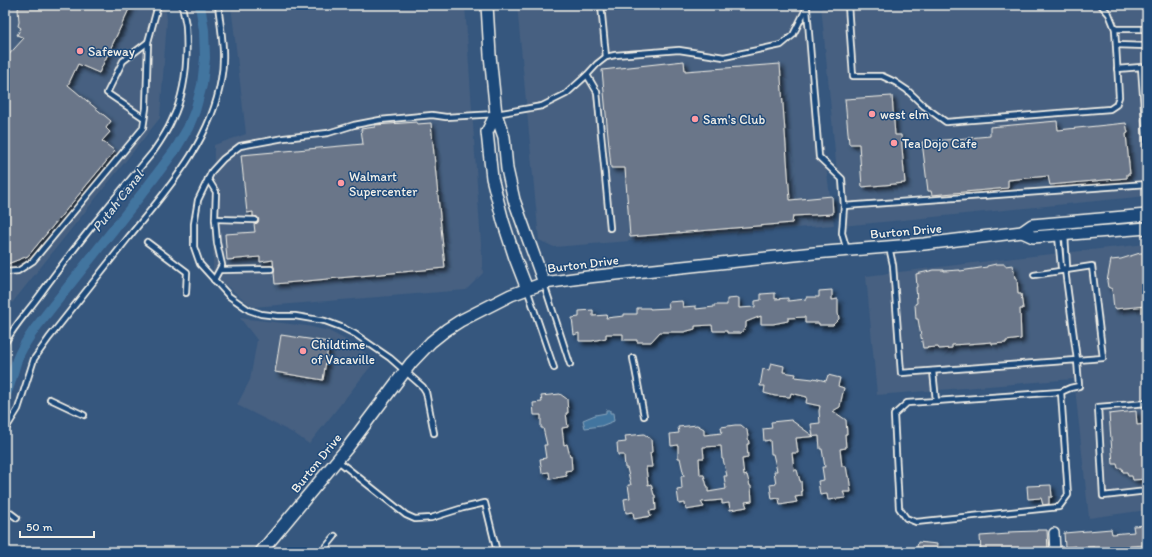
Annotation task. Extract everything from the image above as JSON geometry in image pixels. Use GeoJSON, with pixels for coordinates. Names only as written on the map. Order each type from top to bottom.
{"type":"FeatureCollection","features":[{"type":"Feature","properties":{"kind":"street"},"geometry":{"type":"LineString","coordinates":[[487,5],[496,114],[504,137],[507,169],[514,200],[544,283]]}},
{"type":"Feature","properties":{"kind":"street"},"geometry":{"type":"LineString","coordinates":[[496,114],[487,132],[492,178],[503,221],[527,289]]}},
{"type":"Feature","properties":{"kind":"street","name":"Burton Drive"},"geometry":{"type":"LineString","coordinates":[[261,552],[348,447],[404,370],[431,342],[460,321],[511,295],[544,283],[588,277],[814,253],[924,244],[1022,232],[1032,225],[1147,215]]}},
{"type":"Feature","properties":{"kind":"street","name":"Burton Drive"},"geometry":{"type":"LineString","coordinates":[[1022,232],[1033,237],[1147,228]]}},
{"type":"Feature","properties":{"kind":"street"},"geometry":{"type":"LineString","coordinates":[[1054,533],[1055,552]]}},
{"type":"Feature","properties":{"kind":"lane"},"geometry":{"type":"LineString","coordinates":[[5,272],[18,271],[33,261],[143,128],[146,108],[148,42],[158,5]]}},
{"type":"Feature","properties":{"kind":"lane"},"geometry":{"type":"LineString","coordinates":[[5,343],[60,267],[153,152],[173,120],[179,102],[185,74],[186,26],[182,5]]}},
{"type":"Feature","properties":{"kind":"lane"},"geometry":{"type":"LineString","coordinates":[[5,430],[18,409],[34,359],[38,353],[174,181],[199,142],[207,126],[218,95],[221,80],[223,54],[218,5]]}},
{"type":"Feature","properties":{"kind":"lane"},"geometry":{"type":"LineString","coordinates":[[601,5],[606,58]]}},
{"type":"Feature","properties":{"kind":"lane"},"geometry":{"type":"LineString","coordinates":[[848,5],[853,76],[882,76],[895,82],[946,122],[1110,109],[1116,105],[1119,97],[1115,29],[1109,14],[1101,5]]}},
{"type":"Feature","properties":{"kind":"lane"},"geometry":{"type":"LineString","coordinates":[[434,433],[426,392],[423,387],[390,359],[355,334],[325,321],[295,316],[267,314],[249,310],[228,296],[200,264],[194,247],[194,224],[198,200],[212,171],[223,159],[240,146],[284,138],[328,133],[354,125],[380,120],[432,115],[446,117],[496,114],[542,106],[566,94],[597,64],[606,58],[615,55],[679,50],[724,57],[781,45],[793,35],[807,6]]}},
{"type":"Feature","properties":{"kind":"lane"},"geometry":{"type":"LineString","coordinates":[[807,6],[819,157],[842,179],[844,206],[842,233],[847,250]]}},
{"type":"Feature","properties":{"kind":"lane"},"geometry":{"type":"LineString","coordinates":[[5,29],[5,39]]}},
{"type":"Feature","properties":{"kind":"lane"},"geometry":{"type":"LineString","coordinates":[[1115,29],[1147,29]]}},
{"type":"Feature","properties":{"kind":"lane"},"geometry":{"type":"LineString","coordinates":[[144,118],[107,93],[123,61],[148,42]]}},
{"type":"Feature","properties":{"kind":"lane"},"geometry":{"type":"LineString","coordinates":[[1116,45],[1147,46]]}},
{"type":"Feature","properties":{"kind":"lane"},"geometry":{"type":"LineString","coordinates":[[1117,69],[1141,67],[1147,150]]}},
{"type":"Feature","properties":{"kind":"lane"},"geometry":{"type":"LineString","coordinates":[[587,75],[597,92],[610,228]]}},
{"type":"Feature","properties":{"kind":"lane"},"geometry":{"type":"LineString","coordinates":[[208,179],[216,192],[214,219],[216,243],[222,265],[214,280]]}},
{"type":"Feature","properties":{"kind":"lane"},"geometry":{"type":"LineString","coordinates":[[844,206],[1147,184]]}},
{"type":"Feature","properties":{"kind":"lane"},"geometry":{"type":"LineString","coordinates":[[214,219],[255,220]]}},
{"type":"Feature","properties":{"kind":"lane"},"geometry":{"type":"LineString","coordinates":[[1061,235],[1060,267],[1065,270]]}},
{"type":"Feature","properties":{"kind":"lane"},"geometry":{"type":"LineString","coordinates":[[147,242],[187,272],[186,293]]}},
{"type":"Feature","properties":{"kind":"lane"},"geometry":{"type":"LineString","coordinates":[[889,247],[893,264],[901,373],[1103,358],[1092,266],[1034,276]]}},
{"type":"Feature","properties":{"kind":"lane"},"geometry":{"type":"LineString","coordinates":[[220,270],[271,269]]}},
{"type":"Feature","properties":{"kind":"lane"},"geometry":{"type":"LineString","coordinates":[[1061,392],[1068,494],[1059,507],[916,522],[906,518],[900,508],[894,415],[907,403],[1061,392],[1079,386],[1065,270]]}},
{"type":"Feature","properties":{"kind":"lane"},"geometry":{"type":"LineString","coordinates":[[544,283],[570,364]]}},
{"type":"Feature","properties":{"kind":"lane"},"geometry":{"type":"LineString","coordinates":[[527,289],[554,368]]}},
{"type":"Feature","properties":{"kind":"lane"},"geometry":{"type":"LineString","coordinates":[[633,358],[644,416]]}},
{"type":"Feature","properties":{"kind":"lane"},"geometry":{"type":"LineString","coordinates":[[933,371],[936,401]]}},
{"type":"Feature","properties":{"kind":"lane"},"geometry":{"type":"LineString","coordinates":[[50,399],[84,415]]}},
{"type":"Feature","properties":{"kind":"lane"},"geometry":{"type":"LineString","coordinates":[[1147,403],[1098,407],[1103,496],[1147,491]]}},
{"type":"Feature","properties":{"kind":"lane"},"geometry":{"type":"LineString","coordinates":[[337,460],[406,515],[415,519],[431,518],[485,503],[497,552]]}},
{"type":"Feature","properties":{"kind":"lane"},"geometry":{"type":"LineString","coordinates":[[5,509],[17,518]]}},
{"type":"Feature","properties":{"kind":"lane"},"geometry":{"type":"LineString","coordinates":[[322,552],[335,536]]}},
{"type":"Feature","properties":{"kind":"shaded area"},"geometry":{"type":"Polygon","coordinates":[[[5,5],[165,5],[167,20],[160,118],[12,303],[5,297],[5,5]]]}},
{"type":"Feature","properties":{"kind":"shaded area"},"geometry":{"type":"Polygon","coordinates":[[[231,5],[465,5],[483,273],[466,290],[253,307],[213,275],[214,145],[246,134],[231,5]]]}},
{"type":"Feature","properties":{"kind":"shaded area"},"geometry":{"type":"Polygon","coordinates":[[[517,5],[804,5],[834,225],[554,247],[539,240],[517,5]]]}},
{"type":"Feature","properties":{"kind":"shaded area"},"geometry":{"type":"Polygon","coordinates":[[[821,5],[1147,5],[1147,196],[842,226],[821,5]]]}},
{"type":"Feature","properties":{"kind":"shaded area"},"geometry":{"type":"Polygon","coordinates":[[[1147,244],[1147,510],[1089,518],[1074,379],[877,395],[866,276],[1147,244]]]}},
{"type":"Feature","properties":{"kind":"shaded area"},"geometry":{"type":"Polygon","coordinates":[[[240,318],[307,326],[329,331],[357,346],[375,361],[309,444],[295,434],[237,405],[250,380],[257,340],[240,318]]]}},
{"type":"Feature","properties":{"kind":"shaded area"},"geometry":{"type":"Polygon","coordinates":[[[606,410],[610,410],[610,413],[613,413],[614,421],[601,426],[585,428],[583,420],[595,415],[606,413],[606,410]]]}},
{"type":"Feature","properties":{"kind":"building"},"geometry":{"type":"Polygon","coordinates":[[[20,5],[131,5],[99,73],[78,64],[68,85],[111,121],[106,128],[110,132],[102,141],[115,151],[28,256],[5,265],[5,59],[24,38],[17,35],[21,28],[18,26],[18,9],[20,5]]]}},
{"type":"Feature","properties":{"kind":"building","name":"Sam's Club"},"geometry":{"type":"Polygon","coordinates":[[[684,61],[685,71],[780,64],[790,200],[832,196],[833,214],[793,216],[792,223],[630,237],[625,168],[611,168],[602,70],[684,61]]]}},
{"type":"Feature","properties":{"kind":"building"},"geometry":{"type":"Polygon","coordinates":[[[892,96],[895,135],[901,135],[905,183],[862,187],[859,144],[849,144],[845,99],[892,96]]]}},
{"type":"Feature","properties":{"kind":"building"},"geometry":{"type":"Polygon","coordinates":[[[1057,121],[1058,130],[1126,123],[1128,133],[1126,134],[1130,174],[1127,174],[1127,178],[1050,185],[1048,176],[1008,180],[1008,188],[932,195],[931,191],[928,191],[922,142],[990,136],[990,127],[1057,121]]]}},
{"type":"Feature","properties":{"kind":"building","name":"Walmart Supercenter"},"geometry":{"type":"Polygon","coordinates":[[[417,122],[417,124],[431,123],[445,268],[275,284],[273,260],[260,262],[260,257],[227,260],[225,234],[255,232],[254,224],[259,220],[257,217],[253,216],[253,212],[247,213],[241,155],[363,144],[361,129],[375,127],[375,125],[417,122]]]}},
{"type":"Feature","properties":{"kind":"building"},"geometry":{"type":"Polygon","coordinates":[[[1140,253],[1147,253],[1147,306],[1114,309],[1112,289],[1108,287],[1107,281],[1111,260],[1121,259],[1140,253]]]}},
{"type":"Feature","properties":{"kind":"building"},"geometry":{"type":"Polygon","coordinates":[[[996,264],[1005,264],[1005,266],[1013,265],[1015,278],[1017,278],[1018,294],[1021,294],[1023,309],[1020,309],[1021,339],[1006,341],[1006,343],[992,344],[992,342],[952,345],[952,348],[923,348],[918,319],[916,319],[916,274],[934,270],[960,271],[987,267],[996,264]]]}},
{"type":"Feature","properties":{"kind":"building"},"geometry":{"type":"Polygon","coordinates":[[[832,290],[832,300],[838,299],[839,319],[833,325],[805,323],[805,317],[788,318],[788,321],[773,324],[761,324],[761,316],[746,322],[746,327],[741,333],[713,331],[712,325],[695,326],[695,329],[684,332],[660,332],[651,342],[623,340],[623,334],[606,334],[606,338],[592,341],[579,341],[579,333],[574,335],[572,318],[579,317],[579,311],[593,310],[593,316],[607,315],[606,318],[624,316],[624,314],[637,314],[637,308],[669,308],[668,302],[682,301],[683,307],[696,306],[696,309],[714,307],[714,305],[727,305],[727,299],[739,298],[739,308],[755,307],[755,301],[761,300],[761,294],[775,293],[775,299],[788,298],[788,301],[806,299],[806,297],[819,297],[819,291],[832,290]]]}},
{"type":"Feature","properties":{"kind":"building","name":"Childtime of Vacaville"},"geometry":{"type":"Polygon","coordinates":[[[281,335],[329,342],[323,380],[275,372],[281,335]]]}},
{"type":"Feature","properties":{"kind":"building"},"geometry":{"type":"Polygon","coordinates":[[[771,363],[784,366],[783,372],[796,374],[795,377],[814,378],[826,381],[828,375],[840,378],[838,386],[844,388],[840,407],[833,411],[846,420],[846,448],[840,449],[842,466],[846,466],[851,492],[843,492],[846,498],[828,500],[827,494],[820,495],[818,481],[824,480],[822,467],[825,467],[822,449],[820,449],[819,436],[796,438],[798,453],[792,453],[794,470],[797,470],[801,481],[802,496],[795,497],[797,502],[780,505],[779,498],[772,499],[770,485],[776,484],[774,471],[777,471],[773,454],[771,454],[770,440],[764,441],[763,429],[772,428],[771,422],[791,420],[813,436],[811,424],[820,423],[820,406],[806,403],[807,397],[791,393],[790,397],[775,396],[764,393],[765,386],[760,386],[763,369],[769,370],[771,363]]]}},
{"type":"Feature","properties":{"kind":"building"},"geometry":{"type":"Polygon","coordinates":[[[560,394],[567,399],[568,413],[566,413],[568,427],[562,428],[564,445],[567,444],[570,456],[571,455],[572,470],[565,471],[567,476],[550,479],[549,472],[542,473],[540,459],[546,458],[544,445],[547,445],[543,428],[541,428],[541,415],[534,415],[533,403],[542,402],[541,396],[560,394]]]}},
{"type":"Feature","properties":{"kind":"building"},"geometry":{"type":"Polygon","coordinates":[[[1136,411],[1137,425],[1146,424],[1147,426],[1147,479],[1133,480],[1132,476],[1128,476],[1127,472],[1123,472],[1122,468],[1118,468],[1117,464],[1113,464],[1109,414],[1136,411]]]}},
{"type":"Feature","properties":{"kind":"building"},"geometry":{"type":"Polygon","coordinates":[[[697,425],[704,429],[704,435],[722,433],[721,427],[735,425],[741,425],[747,430],[749,444],[747,444],[748,458],[742,459],[744,476],[747,475],[751,486],[752,501],[745,502],[747,507],[730,510],[729,503],[722,504],[722,500],[701,502],[704,507],[686,510],[685,503],[679,504],[677,490],[682,489],[681,476],[684,476],[680,458],[678,458],[678,445],[671,446],[670,434],[679,433],[678,427],[697,425]],[[721,446],[703,447],[704,458],[699,458],[700,475],[704,475],[708,486],[708,492],[726,489],[724,476],[727,476],[722,459],[721,446]]]}},
{"type":"Feature","properties":{"kind":"building"},"geometry":{"type":"Polygon","coordinates":[[[644,434],[651,439],[652,452],[650,453],[652,467],[646,467],[648,485],[651,484],[655,495],[656,510],[649,511],[651,516],[634,519],[633,512],[626,513],[624,499],[630,498],[628,485],[631,485],[627,468],[625,468],[624,455],[618,455],[617,443],[626,442],[625,436],[644,434]]]}},
{"type":"Feature","properties":{"kind":"building"},"geometry":{"type":"Polygon","coordinates":[[[1051,485],[1052,497],[1049,497],[1049,504],[1043,505],[1041,498],[1028,499],[1027,486],[1051,485]]]}},
{"type":"Feature","properties":{"kind":"building"},"geometry":{"type":"Polygon","coordinates":[[[1147,525],[1147,545],[1103,548],[1103,551],[1095,552],[1094,547],[1065,547],[1064,533],[1111,529],[1112,534],[1134,532],[1133,526],[1147,525]]]}},
{"type":"Feature","properties":{"kind":"building"},"geometry":{"type":"Polygon","coordinates":[[[1047,530],[1048,552],[981,552],[980,536],[1047,530]]]}},
{"type":"Feature","properties":{"kind":"building"},"geometry":{"type":"Polygon","coordinates":[[[918,542],[937,544],[936,552],[916,552],[918,542]]]}},
{"type":"Feature","properties":{"kind":"waterway","name":"Putah Canal"},"geometry":{"type":"LineString","coordinates":[[5,396],[19,355],[30,335],[148,186],[175,150],[188,128],[195,111],[202,85],[205,58],[204,30],[200,5]]}},
{"type":"Feature","properties":{"kind":"place","name":"Safeway"},"geometry":{"type":"Point","coordinates":[80,51]}},
{"type":"Feature","properties":{"kind":"place","name":"west elm"},"geometry":{"type":"Point","coordinates":[872,114]}},
{"type":"Feature","properties":{"kind":"place","name":"Sam's Club"},"geometry":{"type":"Point","coordinates":[695,119]}},
{"type":"Feature","properties":{"kind":"place","name":"Tea Dojo Cafe"},"geometry":{"type":"Point","coordinates":[894,143]}},
{"type":"Feature","properties":{"kind":"place","name":"Walmart Supercenter"},"geometry":{"type":"Point","coordinates":[341,183]}},
{"type":"Feature","properties":{"kind":"place","name":"Childtime of Vacaville"},"geometry":{"type":"Point","coordinates":[303,351]}}]}
